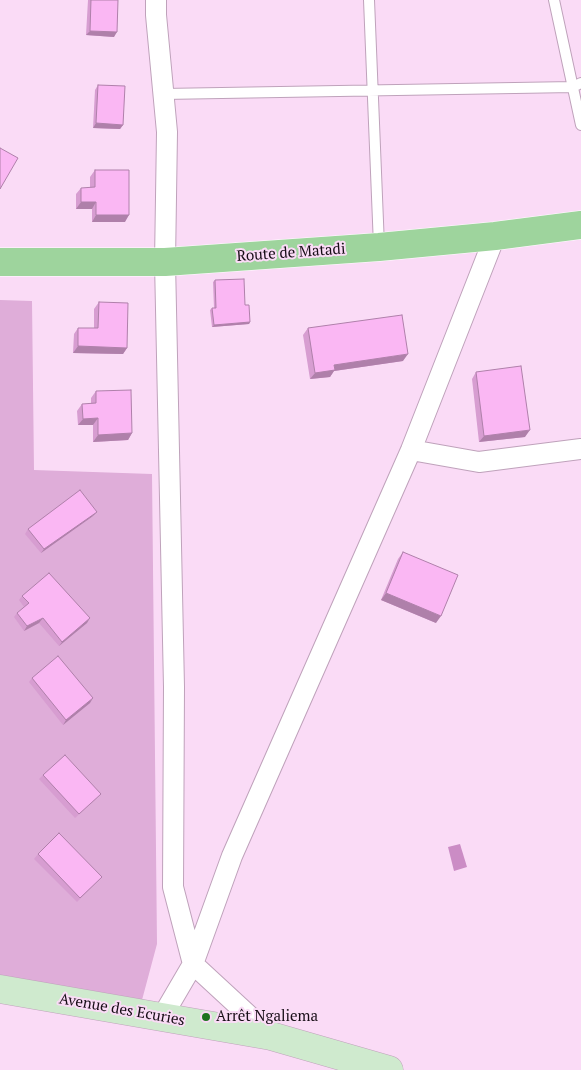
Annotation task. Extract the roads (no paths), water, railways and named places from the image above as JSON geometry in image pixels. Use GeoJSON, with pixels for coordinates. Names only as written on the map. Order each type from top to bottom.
{"type":"FeatureCollection","features":[{"type":"Feature","properties":{"kind":"main road","name":"Route de Matadi"},"geometry":{"type":"LineString","coordinates":[[0,262],[164,262],[379,247],[495,236],[581,225]]}},
{"type":"Feature","properties":{"kind":"street"},"geometry":{"type":"LineString","coordinates":[[156,0],[167,132],[164,262],[174,677],[172,888],[193,964],[271,1036]]}},
{"type":"Feature","properties":{"kind":"street"},"geometry":{"type":"LineString","coordinates":[[162,1017],[193,964],[232,856],[410,450],[495,236]]}},
{"type":"Feature","properties":{"kind":"street"},"geometry":{"type":"LineString","coordinates":[[410,450],[479,462],[581,449]]}},
{"type":"Feature","properties":{"kind":"street","name":"Avenue des Ecuries"},"geometry":{"type":"LineString","coordinates":[[0,989],[271,1036],[389,1070]]}},
{"type":"Feature","properties":{"kind":"lane"},"geometry":{"type":"LineString","coordinates":[[369,0],[379,247]]}},
{"type":"Feature","properties":{"kind":"lane"},"geometry":{"type":"LineString","coordinates":[[554,0],[577,85],[581,125]]}},
{"type":"Feature","properties":{"kind":"lane"},"geometry":{"type":"LineString","coordinates":[[163,94],[373,91],[577,85]]}},
{"type":"Feature","properties":{"kind":"place","name":"Arrêt Ngaliema"},"geometry":{"type":"Point","coordinates":[206,1017]}}]}
